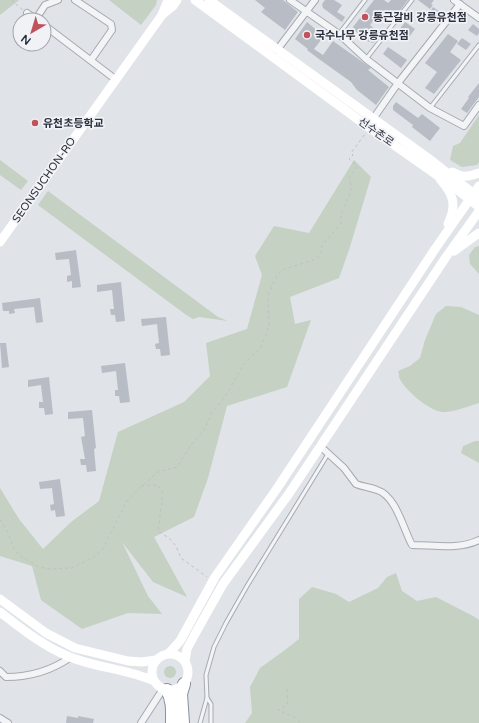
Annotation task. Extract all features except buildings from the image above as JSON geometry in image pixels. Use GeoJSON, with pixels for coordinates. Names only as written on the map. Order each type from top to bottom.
{"type":"FeatureCollection","features":[{"type":"Feature","properties":{"kind":"highway"},"geometry":{"type":"LineString","coordinates":[[183,723],[181,694],[184,684]]}},
{"type":"Feature","properties":{"kind":"highway"},"geometry":{"type":"LineString","coordinates":[[165,690],[171,698],[173,704],[172,723]]}},
{"type":"Feature","properties":{"kind":"street"},"geometry":{"type":"LineString","coordinates":[[41,12],[45,5],[58,0]]}},
{"type":"Feature","properties":{"kind":"street"},"geometry":{"type":"LineString","coordinates":[[74,0],[111,24],[112,30],[91,60]]}},
{"type":"Feature","properties":{"kind":"street","name":"SEONSUCHON-RO"},"geometry":{"type":"LineString","coordinates":[[2,237],[162,15],[168,0]]}},
{"type":"Feature","properties":{"kind":"street"},"geometry":{"type":"LineString","coordinates":[[162,15],[173,6],[177,0]]}},
{"type":"Feature","properties":{"kind":"street"},"geometry":{"type":"LineString","coordinates":[[195,0],[275,54]]}},
{"type":"Feature","properties":{"kind":"street"},"geometry":{"type":"LineString","coordinates":[[209,0],[275,54]]}},
{"type":"Feature","properties":{"kind":"street"},"geometry":{"type":"LineString","coordinates":[[290,0],[339,34],[366,59],[430,108],[464,126],[479,105]]}},
{"type":"Feature","properties":{"kind":"street"},"geometry":{"type":"LineString","coordinates":[[275,54],[314,0]]}},
{"type":"Feature","properties":{"kind":"street"},"geometry":{"type":"LineString","coordinates":[[454,0],[479,18]]}},
{"type":"Feature","properties":{"kind":"street"},"geometry":{"type":"LineString","coordinates":[[373,119],[398,83],[460,4]]}},
{"type":"Feature","properties":{"kind":"street"},"geometry":{"type":"LineString","coordinates":[[52,31],[115,79]]}},
{"type":"Feature","properties":{"kind":"street","name":"선수촌로"},"geometry":{"type":"LineString","coordinates":[[275,54],[373,119],[432,161],[474,197],[479,207]]}},
{"type":"Feature","properties":{"kind":"street","name":"선수촌로"},"geometry":{"type":"LineString","coordinates":[[275,54],[434,172],[474,197]]}},
{"type":"Feature","properties":{"kind":"street"},"geometry":{"type":"LineString","coordinates":[[432,161],[458,176],[467,178],[479,173]]}},
{"type":"Feature","properties":{"kind":"street"},"geometry":{"type":"LineString","coordinates":[[434,172],[444,184],[453,201],[453,212],[435,249]]}},
{"type":"Feature","properties":{"kind":"street"},"geometry":{"type":"LineString","coordinates":[[169,653],[180,641],[213,580],[278,487],[435,249],[474,197],[479,186]]}},
{"type":"Feature","properties":{"kind":"street"},"geometry":{"type":"LineString","coordinates":[[185,661],[178,655],[169,653],[162,655],[156,660],[151,670],[154,681],[165,690],[177,689],[184,684],[188,677],[185,661],[188,649],[224,584],[283,502],[446,257],[479,211]]}},
{"type":"Feature","properties":{"kind":"street"},"geometry":{"type":"LineString","coordinates":[[446,257],[479,233]]}},
{"type":"Feature","properties":{"kind":"street"},"geometry":{"type":"LineString","coordinates":[[320,446],[344,468],[356,484],[378,490],[390,498],[412,545],[450,546],[472,544],[479,540]]}},
{"type":"Feature","properties":{"kind":"street"},"geometry":{"type":"LineString","coordinates":[[0,599],[46,633],[75,648],[128,661],[142,662],[156,660]]}},
{"type":"Feature","properties":{"kind":"street"},"geometry":{"type":"LineString","coordinates":[[0,612],[40,641],[71,657],[140,675],[154,681]]}},
{"type":"Feature","properties":{"kind":"street"},"geometry":{"type":"LineString","coordinates":[[0,671],[6,677],[24,677],[62,664],[71,657]]}},
{"type":"Feature","properties":{"kind":"street"},"geometry":{"type":"LineString","coordinates":[[141,723],[165,690]]}},
{"type":"Feature","properties":{"kind":"street"},"geometry":{"type":"LineString","coordinates":[[0,718],[8,723]]}},
{"type":"Feature","properties":{"kind":"lane"},"geometry":{"type":"LineString","coordinates":[[339,34],[365,0]]}},
{"type":"Feature","properties":{"kind":"lane"},"geometry":{"type":"LineString","coordinates":[[366,59],[412,0]]}},
{"type":"Feature","properties":{"kind":"lane"},"geometry":{"type":"LineString","coordinates":[[430,108],[479,45]]}},
{"type":"Feature","properties":{"kind":"lane"},"geometry":{"type":"LineString","coordinates":[[200,723],[207,698],[206,675],[214,647],[226,623],[275,539],[328,454]]}},
{"type":"Feature","properties":{"kind":"lane"},"geometry":{"type":"LineString","coordinates":[[207,698],[211,704],[211,723]]}},
{"type":"Feature","properties":{"kind":"path"},"geometry":{"type":"LineString","coordinates":[[9,0],[13,1],[17,6]]}},
{"type":"Feature","properties":{"kind":"path"},"geometry":{"type":"LineString","coordinates":[[0,520],[7,531],[14,549],[20,556],[39,567],[50,569],[72,568],[94,557],[102,550],[127,501],[141,486],[158,472],[177,467],[191,445],[206,429],[212,412],[225,397],[244,364],[260,348],[266,335],[269,323],[268,295],[276,278],[282,270],[316,259],[321,254],[322,246],[341,223],[343,211],[351,187],[349,178],[357,166],[349,159],[353,155],[351,153],[366,134]]}},
{"type":"Feature","properties":{"kind":"path"},"geometry":{"type":"LineString","coordinates":[[141,486],[156,484],[162,489],[158,531],[169,538],[176,546],[181,558],[213,580]]}},
{"type":"Feature","properties":{"kind":"path"},"geometry":{"type":"LineString","coordinates":[[287,688],[287,704],[285,707],[278,710],[296,718],[301,723]]}},
{"type":"Feature","properties":{"kind":"green space"},"geometry":{"type":"Polygon","coordinates":[[[0,0],[19,0],[0,15],[0,0]]]}},
{"type":"Feature","properties":{"kind":"green space"},"geometry":{"type":"Polygon","coordinates":[[[109,0],[157,0],[156,5],[141,25],[109,0]]]}},
{"type":"Feature","properties":{"kind":"green space"},"geometry":{"type":"Polygon","coordinates":[[[479,115],[479,162],[477,165],[462,167],[450,160],[453,146],[460,143],[479,115]]]}},
{"type":"Feature","properties":{"kind":"green space"},"geometry":{"type":"Polygon","coordinates":[[[0,160],[28,181],[21,190],[0,175],[0,160]]]}},
{"type":"Feature","properties":{"kind":"green space"},"geometry":{"type":"Polygon","coordinates":[[[354,160],[371,177],[339,278],[290,297],[295,324],[311,320],[287,387],[227,406],[208,478],[194,517],[154,537],[187,597],[153,582],[122,542],[148,596],[162,614],[128,613],[82,629],[41,600],[32,566],[0,556],[0,488],[19,519],[43,549],[71,522],[99,501],[118,432],[184,402],[210,376],[206,343],[247,329],[262,275],[255,256],[274,226],[309,233],[354,160]]]}},
{"type":"Feature","properties":{"kind":"green space"},"geometry":{"type":"Polygon","coordinates":[[[48,191],[218,317],[228,321],[199,317],[193,319],[185,314],[38,205],[48,191]]]}},
{"type":"Feature","properties":{"kind":"green space"},"geometry":{"type":"Polygon","coordinates":[[[479,246],[479,274],[470,264],[469,255],[475,247],[479,246]]]}},
{"type":"Feature","properties":{"kind":"green space"},"geometry":{"type":"Polygon","coordinates":[[[446,306],[461,307],[479,315],[479,403],[442,412],[424,404],[411,393],[399,377],[398,371],[410,366],[420,358],[425,340],[436,314],[446,306]]]}},
{"type":"Feature","properties":{"kind":"green space"},"geometry":{"type":"Polygon","coordinates":[[[479,441],[479,463],[461,453],[463,446],[479,441]]]}},
{"type":"Feature","properties":{"kind":"green space"},"geometry":{"type":"Polygon","coordinates":[[[396,573],[402,591],[417,601],[436,597],[479,620],[479,723],[245,723],[252,713],[250,687],[260,668],[299,639],[299,599],[312,587],[336,594],[349,602],[378,588],[387,577],[396,573]]]}},
{"type":"Feature","properties":{"kind":"green space"},"geometry":{"type":"Polygon","coordinates":[[[172,666],[175,667],[175,677],[168,678],[165,677],[164,670],[165,667],[172,666]]]}},
{"type":"Feature","properties":{"kind":"place","name":"통근갈비 강릉유천점"},"geometry":{"type":"Point","coordinates":[365,17]}},
{"type":"Feature","properties":{"kind":"place","name":"국수나무 강릉유천점"},"geometry":{"type":"Point","coordinates":[307,35]}},
{"type":"Feature","properties":{"kind":"place","name":"유천초등학교"},"geometry":{"type":"Point","coordinates":[35,123]}}]}
